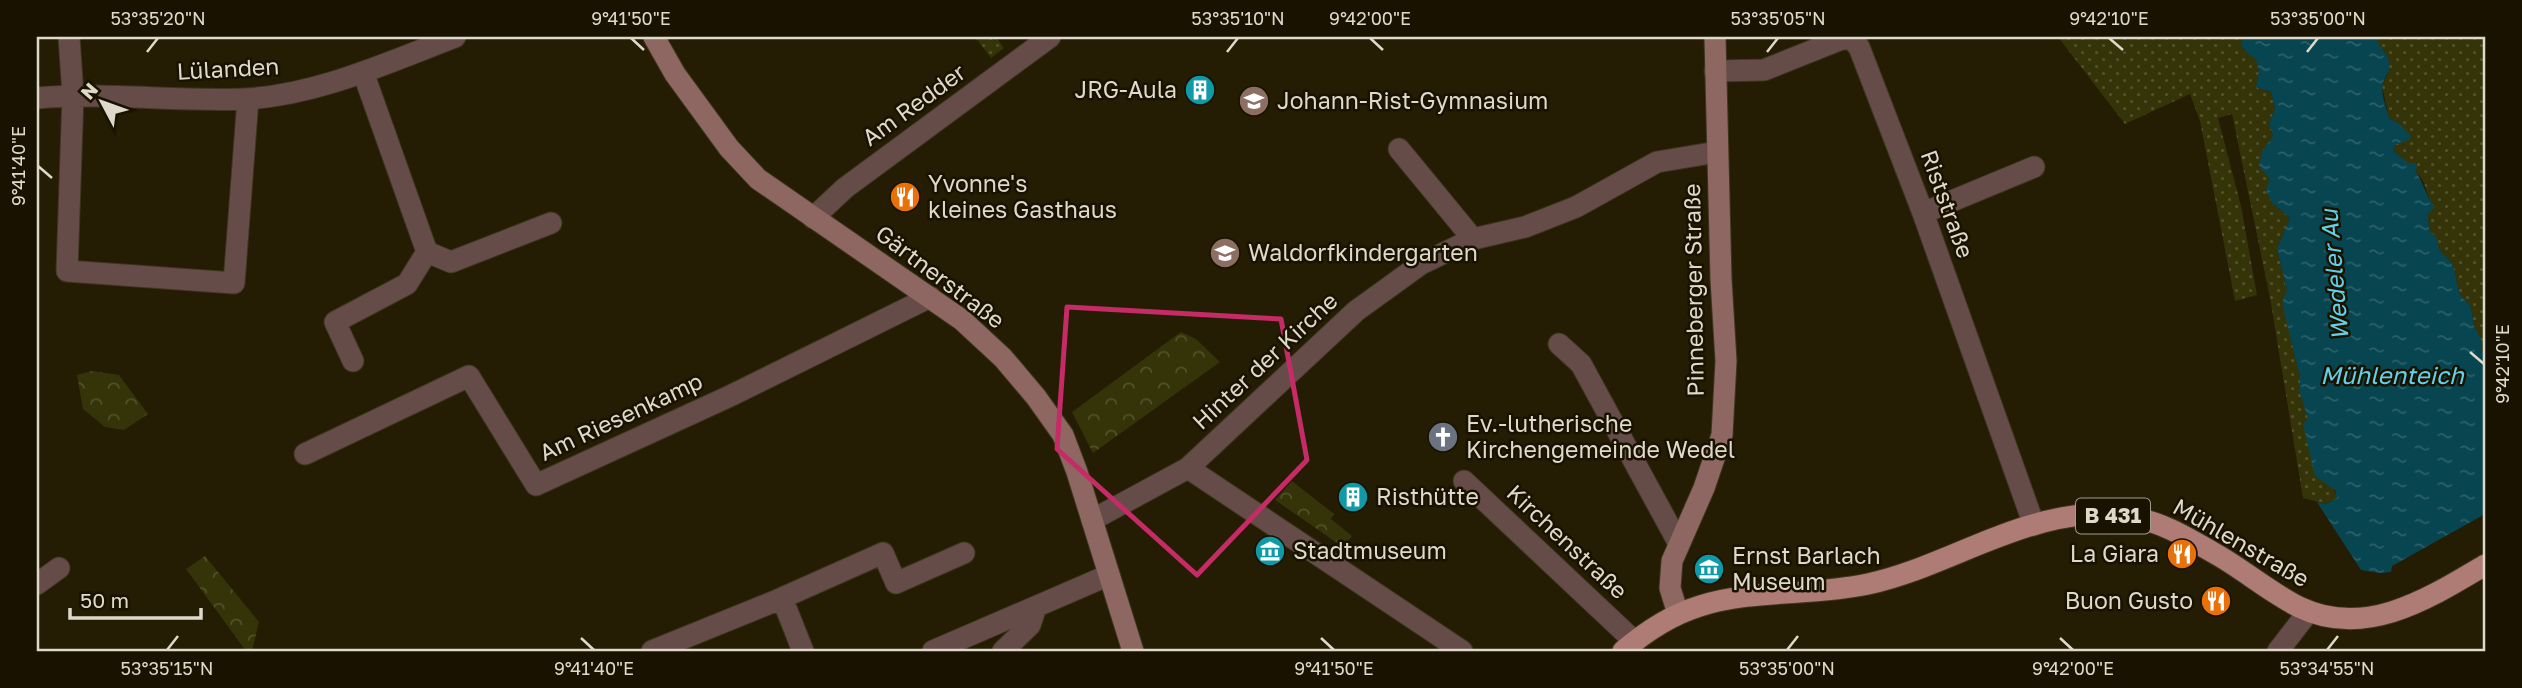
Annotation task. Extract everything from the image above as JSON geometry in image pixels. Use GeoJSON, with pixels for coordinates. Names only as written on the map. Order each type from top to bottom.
{"type":"FeatureCollection","features":[{"type":"Feature","properties":{"kind":"main road","name":"Mühlenstraße"},"geometry":{"type":"LineString","coordinates":[[1678,614],[1723,599],[1832,590],[1870,584],[2062,517],[2130,517],[2167,526],[2309,611],[2332,619],[2356,619],[2393,613],[2449,587],[2485,565]]}},
{"type":"Feature","properties":{"kind":"main road","name":"B 431"},"geometry":{"type":"LineString","coordinates":[[1629,646],[1678,614]]}},
{"type":"Feature","properties":{"kind":"street"},"geometry":{"type":"LineString","coordinates":[[69,37],[73,95],[67,271],[234,283],[248,99]]}},
{"type":"Feature","properties":{"kind":"street","name":"Lülanden"},"geometry":{"type":"LineString","coordinates":[[37,98],[73,95],[248,99],[308,88],[363,72],[455,37]]}},
{"type":"Feature","properties":{"kind":"street","name":"Gärtnerstraße"},"geometry":{"type":"LineString","coordinates":[[654,37],[675,74],[729,148],[758,179],[962,320],[991,346],[1036,397],[1063,435],[1096,517],[1109,575],[1133,651]]}},
{"type":"Feature","properties":{"kind":"street","name":"Am Redder"},"geometry":{"type":"LineString","coordinates":[[813,218],[845,188],[1050,37]]}},
{"type":"Feature","properties":{"kind":"street","name":"Pinneberger Straße"},"geometry":{"type":"LineString","coordinates":[[1678,614],[1669,578],[1672,561],[1678,542],[1704,488],[1722,435],[1726,361],[1721,279],[1715,37]]}},
{"type":"Feature","properties":{"kind":"street","name":"Riststraße"},"geometry":{"type":"LineString","coordinates":[[1715,71],[1764,69],[1839,40],[1851,38],[1859,47],[1923,213],[2035,525]]}},
{"type":"Feature","properties":{"kind":"street"},"geometry":{"type":"LineString","coordinates":[[363,72],[426,252],[451,262],[551,223]]}},
{"type":"Feature","properties":{"kind":"street"},"geometry":{"type":"LineString","coordinates":[[1399,149],[1473,239]]}},
{"type":"Feature","properties":{"kind":"street","name":"Hinter der Kirche"},"geometry":{"type":"LineString","coordinates":[[1096,517],[1192,465],[1356,311],[1421,264],[1473,239],[1525,228],[1576,207],[1657,162],[1717,152]]}},
{"type":"Feature","properties":{"kind":"street"},"geometry":{"type":"LineString","coordinates":[[1923,213],[2034,167]]}},
{"type":"Feature","properties":{"kind":"street"},"geometry":{"type":"LineString","coordinates":[[354,361],[335,322],[407,284],[426,252]]}},
{"type":"Feature","properties":{"kind":"street","name":"Am Riesenkamp"},"geometry":{"type":"LineString","coordinates":[[305,454],[468,376],[536,485],[730,396],[930,297]]}},
{"type":"Feature","properties":{"kind":"street"},"geometry":{"type":"LineString","coordinates":[[1559,344],[1581,364],[1678,542]]}},
{"type":"Feature","properties":{"kind":"street"},"geometry":{"type":"LineString","coordinates":[[1192,465],[1462,651]]}},
{"type":"Feature","properties":{"kind":"street","name":"Kirchenstraße"},"geometry":{"type":"LineString","coordinates":[[1464,481],[1629,646]]}},
{"type":"Feature","properties":{"kind":"street"},"geometry":{"type":"LineString","coordinates":[[652,651],[883,553],[897,583],[964,553]]}},
{"type":"Feature","properties":{"kind":"street"},"geometry":{"type":"LineString","coordinates":[[37,584],[59,568]]}},
{"type":"Feature","properties":{"kind":"street"},"geometry":{"type":"LineString","coordinates":[[933,651],[1109,575]]}},
{"type":"Feature","properties":{"kind":"street"},"geometry":{"type":"LineString","coordinates":[[782,598],[803,651]]}},
{"type":"Feature","properties":{"kind":"street"},"geometry":{"type":"LineString","coordinates":[[1003,651],[1030,625],[1037,607]]}},
{"type":"Feature","properties":{"kind":"street"},"geometry":{"type":"LineString","coordinates":[[2278,651],[2309,611]]}},
{"type":"Feature","properties":{"kind":"highlighted area"},"geometry":{"type":"Polygon","coordinates":[[[1067,307],[1281,319],[1307,460],[1197,575],[1057,449],[1067,307]]]}},
{"type":"Feature","properties":{"kind":"green space"},"geometry":{"type":"Polygon","coordinates":[[[975,37],[996,37],[1004,48],[991,58],[975,37]]]}},
{"type":"Feature","properties":{"kind":"green space"},"geometry":{"type":"Polygon","coordinates":[[[2058,37],[2242,37],[2241,45],[2248,54],[2256,58],[2259,72],[2256,87],[2271,92],[2275,109],[2269,123],[2273,136],[2263,152],[2270,179],[2272,203],[2290,218],[2277,249],[2287,290],[2300,393],[2337,498],[2326,504],[2303,498],[2270,298],[2232,114],[2218,118],[2241,206],[2257,295],[2235,301],[2200,121],[2190,94],[2125,124],[2058,37]]]}},
{"type":"Feature","properties":{"kind":"green space"},"geometry":{"type":"Polygon","coordinates":[[[2376,37],[2485,37],[2485,361],[2471,307],[2460,295],[2453,265],[2439,249],[2429,230],[2428,213],[2434,206],[2424,182],[2393,150],[2396,144],[2404,142],[2400,124],[2389,118],[2382,86],[2388,73],[2384,51],[2378,46],[2376,37]]]}},
{"type":"Feature","properties":{"kind":"green space"},"geometry":{"type":"Polygon","coordinates":[[[1181,332],[1196,339],[1220,362],[1093,453],[1072,412],[1181,332]]]}},
{"type":"Feature","properties":{"kind":"green space"},"geometry":{"type":"Polygon","coordinates":[[[92,371],[119,375],[148,414],[124,430],[105,427],[83,409],[77,375],[92,371]]]}},
{"type":"Feature","properties":{"kind":"green space"},"geometry":{"type":"Polygon","coordinates":[[[1292,481],[1334,514],[1331,519],[1352,536],[1343,547],[1275,500],[1292,481]]]}},
{"type":"Feature","properties":{"kind":"green space"},"geometry":{"type":"Polygon","coordinates":[[[205,556],[259,622],[252,651],[246,651],[186,569],[205,556]]]}},
{"type":"Feature","properties":{"kind":"water","name":"Mühlenteich"},"geometry":{"type":"Polygon","coordinates":[[[2242,37],[2376,37],[2389,62],[2382,88],[2389,118],[2400,124],[2411,136],[2409,140],[2396,144],[2393,150],[2408,163],[2415,163],[2417,166],[2415,170],[2434,205],[2428,213],[2429,230],[2436,237],[2439,249],[2453,265],[2460,295],[2471,307],[2474,326],[2483,343],[2485,514],[2392,566],[2391,572],[2361,570],[2317,502],[2326,504],[2337,498],[2335,490],[2315,476],[2303,424],[2308,419],[2300,393],[2300,377],[2282,303],[2287,290],[2277,249],[2290,218],[2272,203],[2266,190],[2270,179],[2259,166],[2262,152],[2273,136],[2269,123],[2275,109],[2271,92],[2256,87],[2259,72],[2256,59],[2241,45],[2242,37]]]}},
{"type":"Feature","properties":{"kind":"place","name":"JRG-Aula"},"geometry":{"type":"Point","coordinates":[1200,90]}},
{"type":"Feature","properties":{"kind":"place","name":"Johann-Rist-Gymnasium"},"geometry":{"type":"Point","coordinates":[1254,101]}},
{"type":"Feature","properties":{"kind":"place","name":"Yvonne's kleines Gasthaus"},"geometry":{"type":"Point","coordinates":[905,197]}},
{"type":"Feature","properties":{"kind":"place","name":"Waldorfkindergarten"},"geometry":{"type":"Point","coordinates":[1225,253]}},
{"type":"Feature","properties":{"kind":"place","name":"Ev.-lutherische Kirchengemeinde Wedel"},"geometry":{"type":"Point","coordinates":[1443,437]}},
{"type":"Feature","properties":{"kind":"place","name":"Risthütte"},"geometry":{"type":"Point","coordinates":[1353,497]}},
{"type":"Feature","properties":{"kind":"place","name":"Stadtmuseum"},"geometry":{"type":"Point","coordinates":[1270,551]}},
{"type":"Feature","properties":{"kind":"place","name":"La Giara"},"geometry":{"type":"Point","coordinates":[2182,554]}},
{"type":"Feature","properties":{"kind":"place","name":"Ernst Barlach Museum"},"geometry":{"type":"Point","coordinates":[1709,569]}},
{"type":"Feature","properties":{"kind":"place","name":"Buon Gusto"},"geometry":{"type":"Point","coordinates":[2216,601]}},
{"type":"Feature","properties":{"kind":"water label","name":"Wedeler Au"},"geometry":{"type":"Point","coordinates":[2335,275]}}]}
